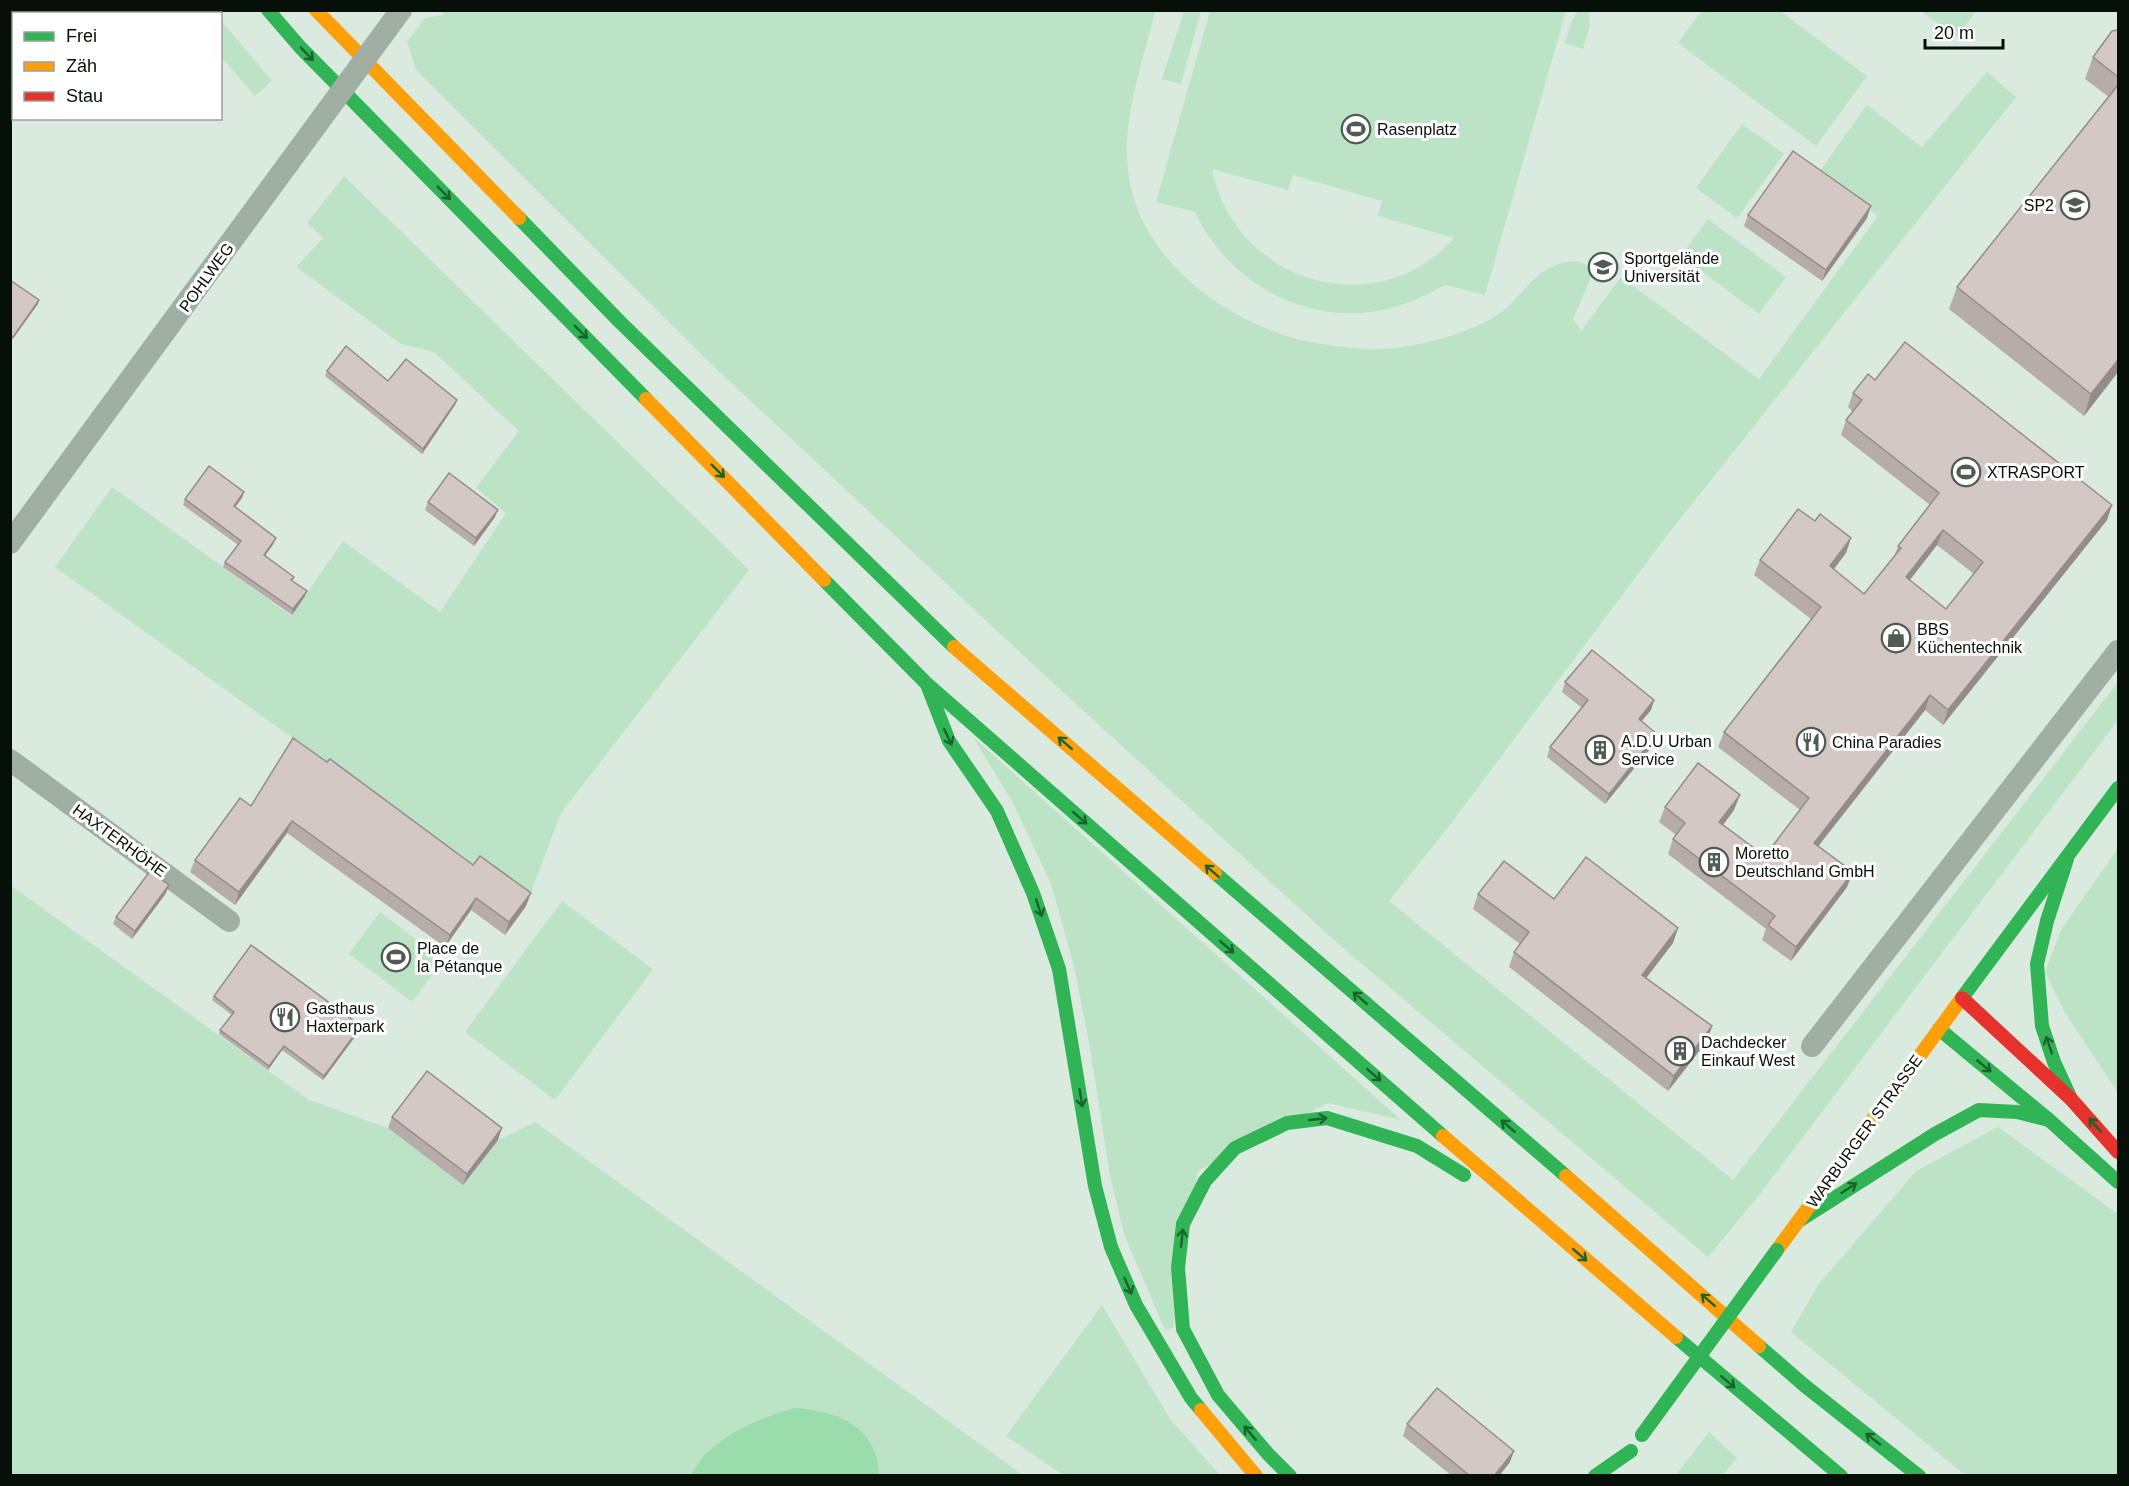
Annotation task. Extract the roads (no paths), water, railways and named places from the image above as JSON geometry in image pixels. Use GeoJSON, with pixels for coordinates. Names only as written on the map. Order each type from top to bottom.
{"type":"FeatureCollection","features":[{"type":"Feature","properties":{"kind":"main road"},"geometry":{"type":"LineString","coordinates":[[268,10],[300,47],[926,683],[1535,1217],[1779,1426],[1841,1476]]}},
{"type":"Feature","properties":{"kind":"main road"},"geometry":{"type":"LineString","coordinates":[[316,10],[620,322],[956,649],[1805,1386],[1919,1476]]}},
{"type":"Feature","properties":{"kind":"main road"},"geometry":{"type":"LineString","coordinates":[[926,683],[949,741],[997,811],[1034,893],[1059,969],[1095,1186],[1111,1247],[1136,1305],[1191,1398],[1256,1476]]}},
{"type":"Feature","properties":{"kind":"main road","name":"WARBURGER STRASSE"},"geometry":{"type":"LineString","coordinates":[[1613,1476],[2118,788]]}},
{"type":"Feature","properties":{"kind":"main road"},"geometry":{"type":"LineString","coordinates":[[2067,859],[2047,921],[2037,964],[2042,1026],[2054,1062],[2072,1099]]}},
{"type":"Feature","properties":{"kind":"main road"},"geometry":{"type":"LineString","coordinates":[[1962,998],[2072,1099],[2118,1152]]}},
{"type":"Feature","properties":{"kind":"main road"},"geometry":{"type":"LineString","coordinates":[[1939,1029],[2049,1120],[2118,1182]]}},
{"type":"Feature","properties":{"kind":"main road"},"geometry":{"type":"LineString","coordinates":[[1800,1220],[1935,1134],[1979,1110],[2017,1112],[2049,1120]]}},
{"type":"Feature","properties":{"kind":"main road"},"geometry":{"type":"LineString","coordinates":[[1290,1476],[1268,1454],[1218,1395],[1184,1329],[1179,1268],[1183,1224],[1205,1181],[1235,1149],[1287,1123],[1327,1118],[1417,1146],[1535,1217]]}},
{"type":"Feature","properties":{"kind":"main road"},"geometry":{"type":"LineString","coordinates":[[1595,1476],[1630,1451]]}},
{"type":"Feature","properties":{"kind":"street","name":"POHLWEG"},"geometry":{"type":"LineString","coordinates":[[10,543],[401,10]]}},
{"type":"Feature","properties":{"kind":"street"},"geometry":{"type":"LineString","coordinates":[[1812,1046],[2118,651]]}},
{"type":"Feature","properties":{"kind":"street","name":"HAXTERHÖHE"},"geometry":{"type":"LineString","coordinates":[[10,760],[229,921]]}},
{"type":"Feature","properties":{"kind":"place","name":"Rasenplatz"},"geometry":{"type":"Point","coordinates":[1356,129]}},
{"type":"Feature","properties":{"kind":"place","name":"SP2"},"geometry":{"type":"Point","coordinates":[2075,205]}},
{"type":"Feature","properties":{"kind":"place","name":"Sportgelände Universität"},"geometry":{"type":"Point","coordinates":[1603,267]}},
{"type":"Feature","properties":{"kind":"place","name":"XTRASPORT"},"geometry":{"type":"Point","coordinates":[1966,472]}},
{"type":"Feature","properties":{"kind":"place","name":"BBS Küchentechnik"},"geometry":{"type":"Point","coordinates":[1896,638]}},
{"type":"Feature","properties":{"kind":"place","name":"China Paradies"},"geometry":{"type":"Point","coordinates":[1811,742]}},
{"type":"Feature","properties":{"kind":"place","name":"A.D.U Urban Service"},"geometry":{"type":"Point","coordinates":[1600,750]}},
{"type":"Feature","properties":{"kind":"place","name":"Moretto Deutschland GmbH"},"geometry":{"type":"Point","coordinates":[1714,862]}},
{"type":"Feature","properties":{"kind":"place","name":"Place de la Pétanque"},"geometry":{"type":"Point","coordinates":[396,957]}},
{"type":"Feature","properties":{"kind":"place","name":"Gasthaus Haxterpark"},"geometry":{"type":"Point","coordinates":[285,1017]}},
{"type":"Feature","properties":{"kind":"place","name":"Dachdecker Einkauf West"},"geometry":{"type":"Point","coordinates":[1680,1051]}}]}
